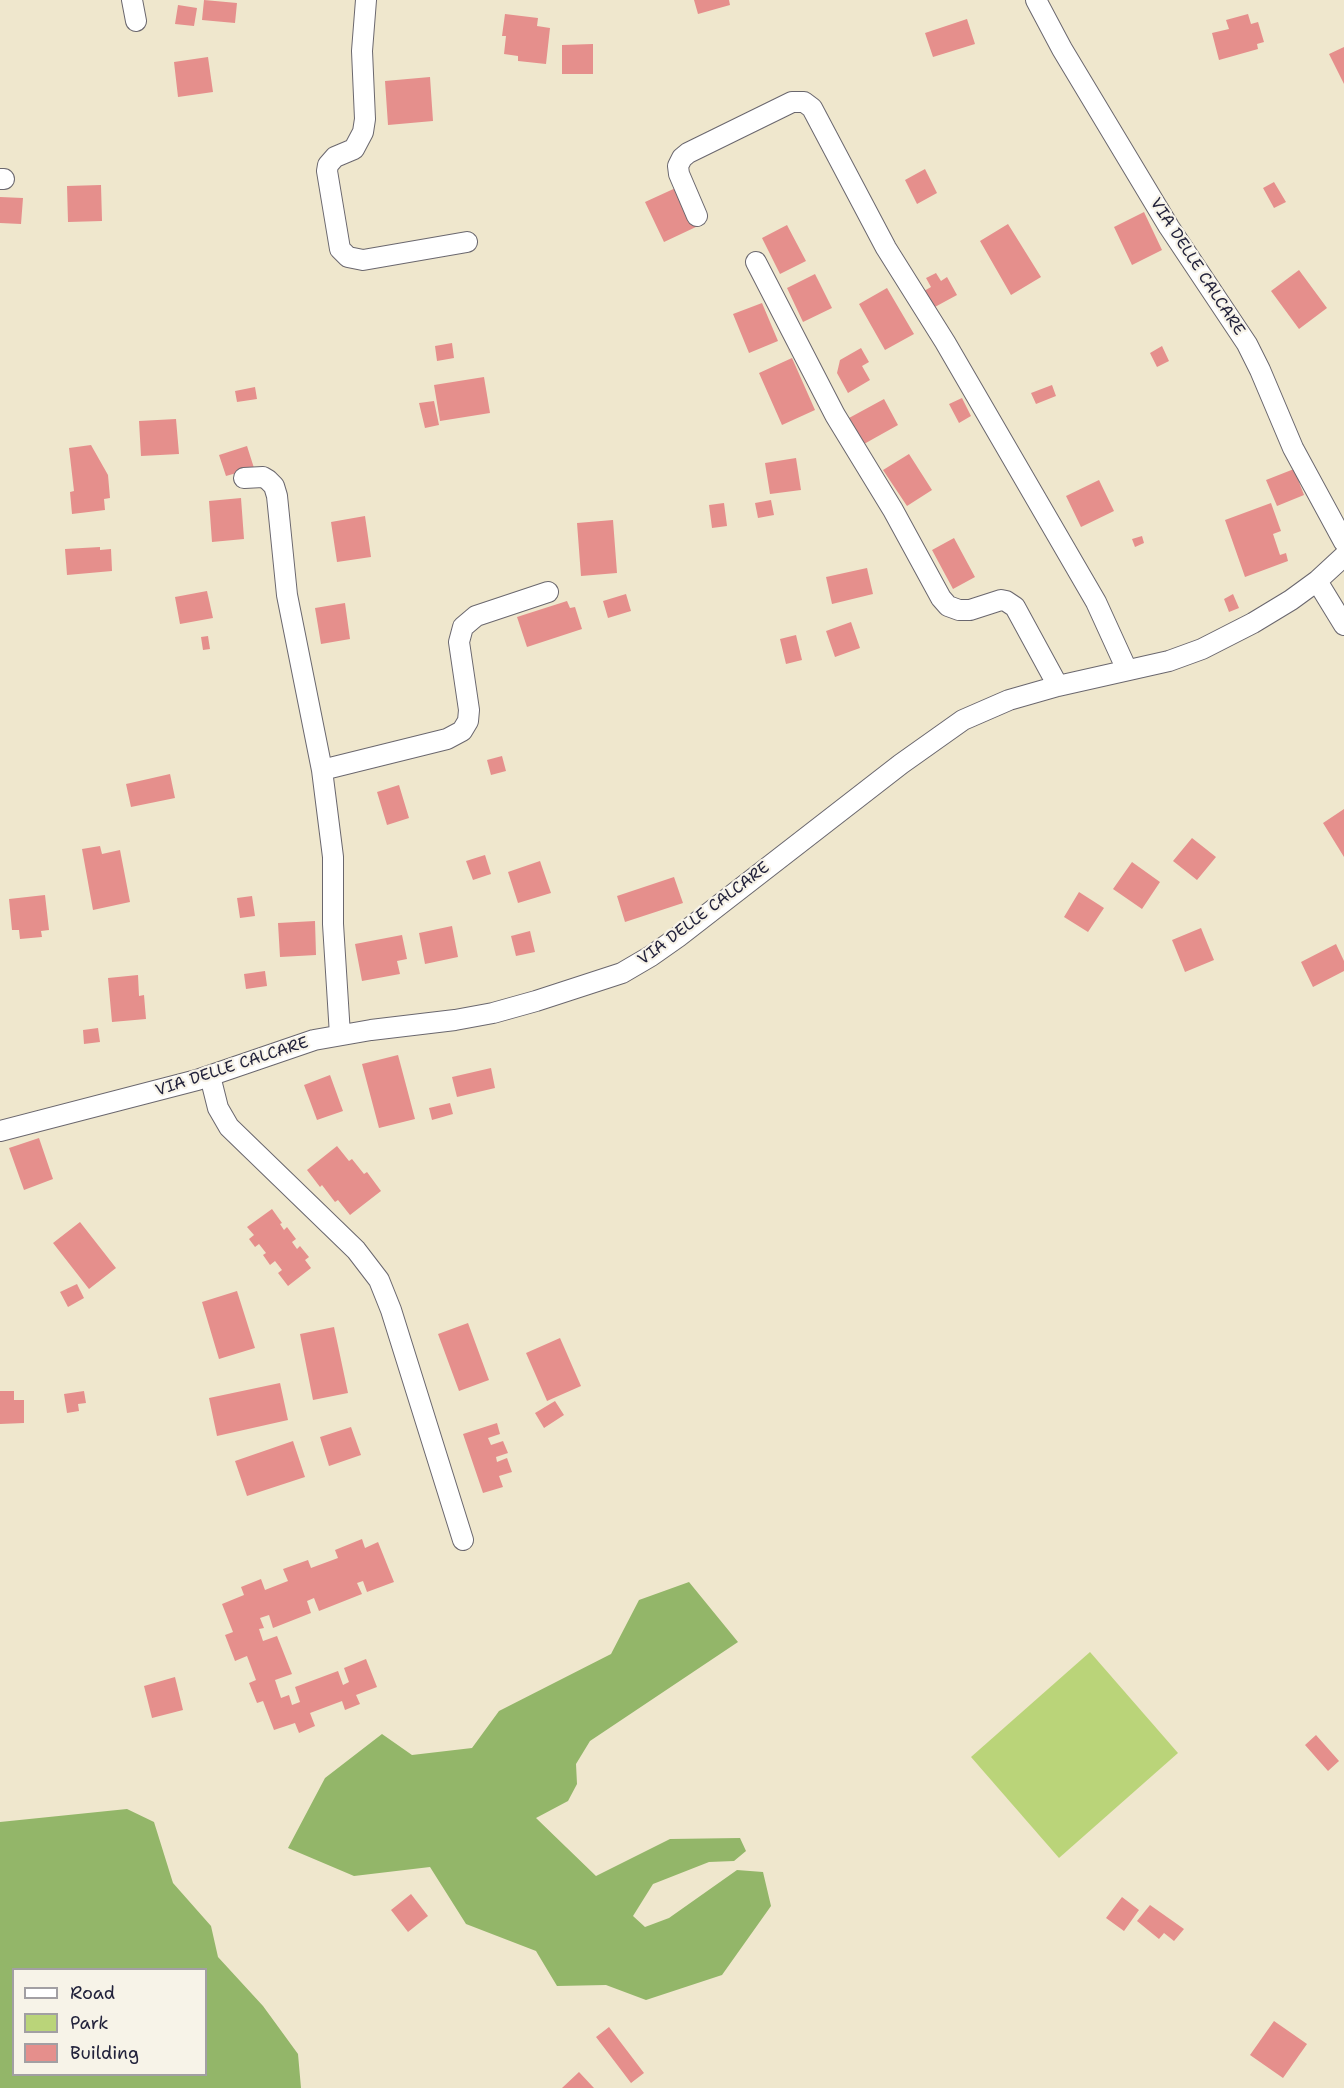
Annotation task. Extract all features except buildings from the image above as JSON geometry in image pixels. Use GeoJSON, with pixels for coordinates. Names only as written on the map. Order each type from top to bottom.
{"type":"FeatureCollection","features":[{"type":"Feature","properties":{"kind":"street"},"geometry":{"type":"LineString","coordinates":[[132,0],[136,21]]}},
{"type":"Feature","properties":{"kind":"street"},"geometry":{"type":"LineString","coordinates":[[366,0],[362,51],[365,119],[363,132],[354,149],[334,157],[327,171],[340,249],[348,257],[369,259],[467,242]]}},
{"type":"Feature","properties":{"kind":"street","name":"VIA DELLE CALCARE"},"geometry":{"type":"LineString","coordinates":[[1036,0],[1062,49],[1169,227],[1247,344],[1293,448],[1344,542]]}},
{"type":"Feature","properties":{"kind":"street"},"geometry":{"type":"LineString","coordinates":[[697,216],[679,174],[679,162],[685,155],[792,102],[804,102],[812,108],[886,248],[945,342],[1096,602],[1126,670]]}},
{"type":"Feature","properties":{"kind":"street"},"geometry":{"type":"LineString","coordinates":[[756,262],[835,415],[893,510],[941,598],[948,606],[959,610],[970,610],[1001,600],[1015,607],[1058,686]]}},
{"type":"Feature","properties":{"kind":"street"},"geometry":{"type":"LineString","coordinates":[[244,478],[263,477],[272,482],[276,491],[286,595],[322,770],[333,857],[333,924],[340,1035]]}},
{"type":"Feature","properties":{"kind":"street","name":"VIA DELLE CALCARE"},"geometry":{"type":"LineString","coordinates":[[0,1131],[210,1076],[290,1047],[340,1035],[455,1020],[493,1012],[590,984],[630,969],[678,937],[901,764],[957,724],[1009,700],[1058,686],[1169,661],[1215,644],[1272,612],[1317,580],[1344,556]]}},
{"type":"Feature","properties":{"kind":"street"},"geometry":{"type":"LineString","coordinates":[[1317,580],[1344,625]]}},
{"type":"Feature","properties":{"kind":"street"},"geometry":{"type":"LineString","coordinates":[[322,770],[447,739],[462,731],[468,721],[469,710],[459,642],[463,627],[477,616],[548,592]]}},
{"type":"Feature","properties":{"kind":"street"},"geometry":{"type":"LineString","coordinates":[[210,1076],[218,1108],[229,1126],[356,1250],[379,1280],[391,1310],[463,1540]]}},
{"type":"Feature","properties":{"kind":"green space"},"geometry":{"type":"Polygon","coordinates":[[[689,1582],[738,1642],[590,1741],[576,1764],[577,1784],[568,1801],[536,1818],[596,1876],[670,1839],[740,1838],[746,1851],[734,1861],[709,1862],[653,1884],[633,1916],[645,1927],[669,1918],[737,1870],[763,1872],[771,1906],[722,1975],[646,2000],[606,1985],[557,1986],[536,1951],[466,1924],[430,1867],[354,1876],[288,1848],[325,1778],[382,1734],[412,1755],[472,1748],[499,1711],[611,1654],[639,1600],[689,1582]]]}},
{"type":"Feature","properties":{"kind":"green space"},"geometry":{"type":"Polygon","coordinates":[[[1090,1652],[1178,1753],[1059,1858],[971,1757],[1090,1652]]]}},
{"type":"Feature","properties":{"kind":"green space"},"geometry":{"type":"Polygon","coordinates":[[[127,1809],[154,1822],[173,1883],[211,1926],[218,1957],[263,2006],[298,2054],[301,2088],[0,2088],[0,1822],[127,1809]]]}}]}
